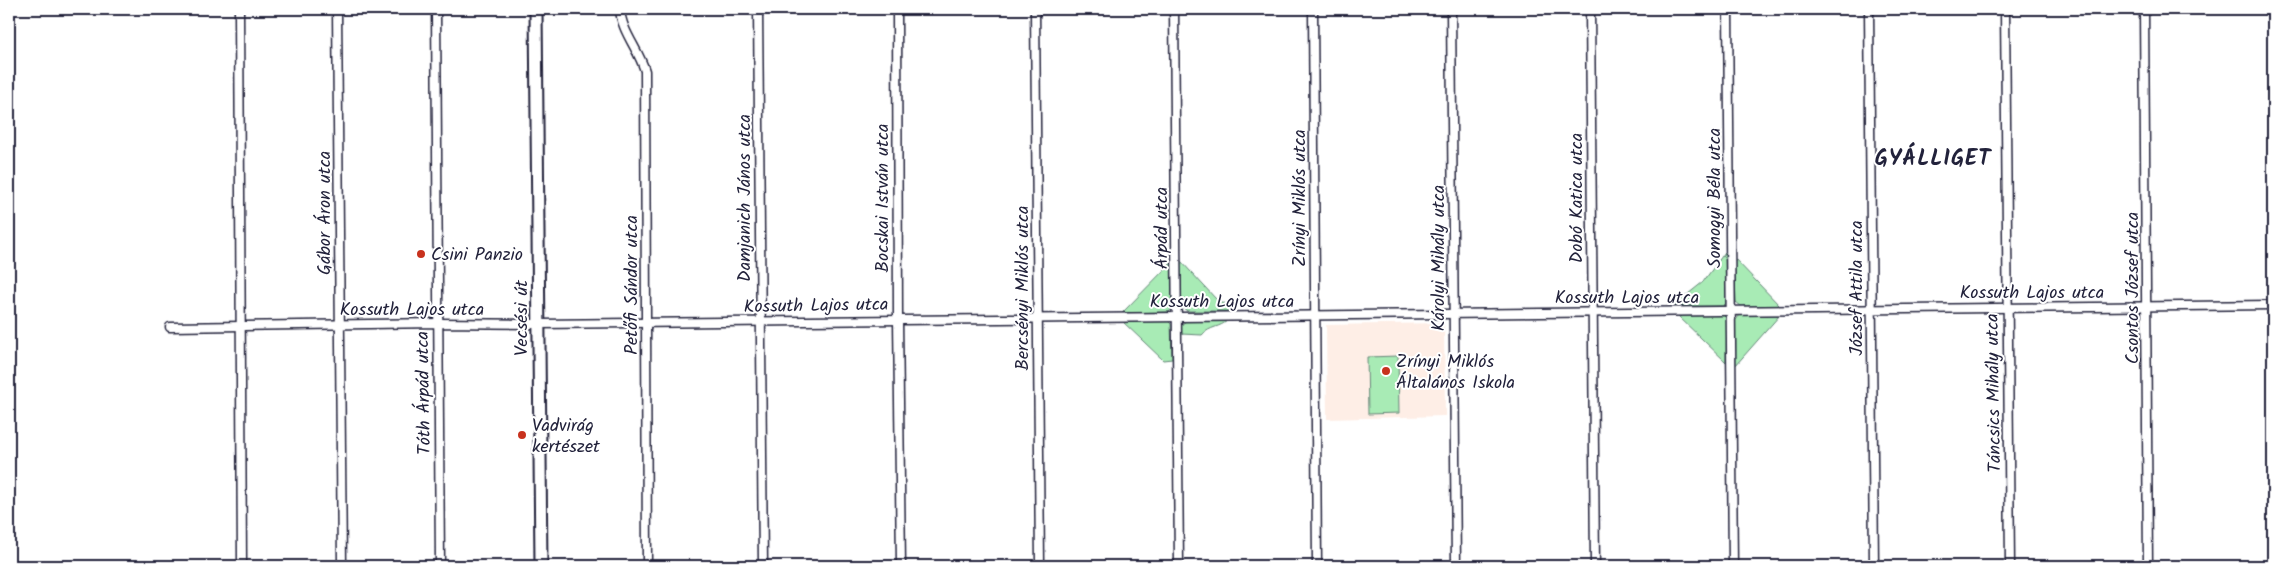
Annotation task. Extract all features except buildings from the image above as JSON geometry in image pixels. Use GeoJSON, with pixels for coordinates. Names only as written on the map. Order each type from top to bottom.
{"type":"FeatureCollection","features":[{"type":"Feature","properties":{"kind":"main road","name":"Vecsési út"},"geometry":{"type":"LineString","coordinates":[[536,9],[541,566]]}},
{"type":"Feature","properties":{"kind":"street"},"geometry":{"type":"LineString","coordinates":[[239,9],[242,566]]}},
{"type":"Feature","properties":{"kind":"street","name":"Gábor Áron utca"},"geometry":{"type":"LineString","coordinates":[[338,9],[342,566]]}},
{"type":"Feature","properties":{"kind":"street","name":"Tóth Árpád utca"},"geometry":{"type":"LineString","coordinates":[[436,9],[440,566]]}},
{"type":"Feature","properties":{"kind":"street","name":"Petőfi Sándor utca"},"geometry":{"type":"LineString","coordinates":[[620,9],[623,25],[642,58],[645,71],[647,566]]}},
{"type":"Feature","properties":{"kind":"street","name":"Damjanich János utca"},"geometry":{"type":"LineString","coordinates":[[758,9],[763,566]]}},
{"type":"Feature","properties":{"kind":"street","name":"Bocskai István utca"},"geometry":{"type":"LineString","coordinates":[[897,9],[901,566]]}},
{"type":"Feature","properties":{"kind":"street","name":"Bercsényi Miklós utca"},"geometry":{"type":"LineString","coordinates":[[1035,9],[1040,566]]}},
{"type":"Feature","properties":{"kind":"street","name":"Árpád utca"},"geometry":{"type":"LineString","coordinates":[[1174,9],[1179,566]]}},
{"type":"Feature","properties":{"kind":"street","name":"Zrínyi Miklós utca"},"geometry":{"type":"LineString","coordinates":[[1313,9],[1317,566]]}},
{"type":"Feature","properties":{"kind":"street","name":"Károlyi Mihály utca"},"geometry":{"type":"LineString","coordinates":[[1451,9],[1456,566]]}},
{"type":"Feature","properties":{"kind":"street","name":"Dobó Katica utca"},"geometry":{"type":"LineString","coordinates":[[1590,9],[1595,566]]}},
{"type":"Feature","properties":{"kind":"street","name":"Somogyi Béla utca"},"geometry":{"type":"LineString","coordinates":[[1728,9],[1733,566]]}},
{"type":"Feature","properties":{"kind":"street","name":"József Attila utca"},"geometry":{"type":"LineString","coordinates":[[1869,9],[1874,566]]}},
{"type":"Feature","properties":{"kind":"street","name":"Táncsics Mihály utca"},"geometry":{"type":"LineString","coordinates":[[2005,9],[2010,566]]}},
{"type":"Feature","properties":{"kind":"street","name":"Csontos József utca"},"geometry":{"type":"LineString","coordinates":[[2144,9],[2148,566]]}},
{"type":"Feature","properties":{"kind":"street","name":"Kossuth Lajos utca"},"geometry":{"type":"LineString","coordinates":[[170,327],[2273,305]]}},
{"type":"Feature","properties":{"kind":"shaded area","name":"Zrínyi Miklós Általános Iskola"},"geometry":{"type":"Polygon","coordinates":[[[1444,323],[1445,416],[1327,419],[1326,325],[1444,323]]]}},
{"type":"Feature","properties":{"kind":"green space"},"geometry":{"type":"Polygon","coordinates":[[[1725,252],[1726,303],[1723,306],[1673,306],[1703,282],[1725,252]]]}},
{"type":"Feature","properties":{"kind":"green space"},"geometry":{"type":"Polygon","coordinates":[[[1734,258],[1780,306],[1741,306],[1736,302],[1734,258]]]}},
{"type":"Feature","properties":{"kind":"green space"},"geometry":{"type":"Polygon","coordinates":[[[1180,260],[1216,299],[1221,303],[1234,304],[1234,311],[1187,311],[1182,307],[1180,260]]]}},
{"type":"Feature","properties":{"kind":"green space"},"geometry":{"type":"Polygon","coordinates":[[[1172,262],[1173,307],[1169,312],[1122,313],[1172,262]]]}},
{"type":"Feature","properties":{"kind":"green space"},"geometry":{"type":"Polygon","coordinates":[[[1723,315],[1727,319],[1726,362],[1678,316],[1723,315]]]}},
{"type":"Feature","properties":{"kind":"green space"},"geometry":{"type":"Polygon","coordinates":[[[1740,315],[1780,315],[1735,366],[1735,321],[1740,315]]]}},
{"type":"Feature","properties":{"kind":"green space"},"geometry":{"type":"Polygon","coordinates":[[[1228,320],[1202,335],[1181,334],[1181,325],[1186,321],[1228,320]]]}},
{"type":"Feature","properties":{"kind":"green space"},"geometry":{"type":"Polygon","coordinates":[[[1122,321],[1168,321],[1171,324],[1172,359],[1163,360],[1122,321]]]}},
{"type":"Feature","properties":{"kind":"green space"},"geometry":{"type":"Polygon","coordinates":[[[1398,356],[1399,413],[1368,414],[1367,357],[1398,356]]]}},
{"type":"Feature","properties":{"kind":"place","name":"Csini Panzio"},"geometry":{"type":"Point","coordinates":[421,254]}},
{"type":"Feature","properties":{"kind":"place","name":"Zrínyi Miklós Általános Iskola"},"geometry":{"type":"Point","coordinates":[1386,371]}},
{"type":"Feature","properties":{"kind":"place","name":"Vadvirág kertészet"},"geometry":{"type":"Point","coordinates":[522,435]}},
{"type":"Feature","properties":{"kind":"district","name":"GYÁLLIGET"},"geometry":{"type":"Point","coordinates":[1933,157]}}]}
